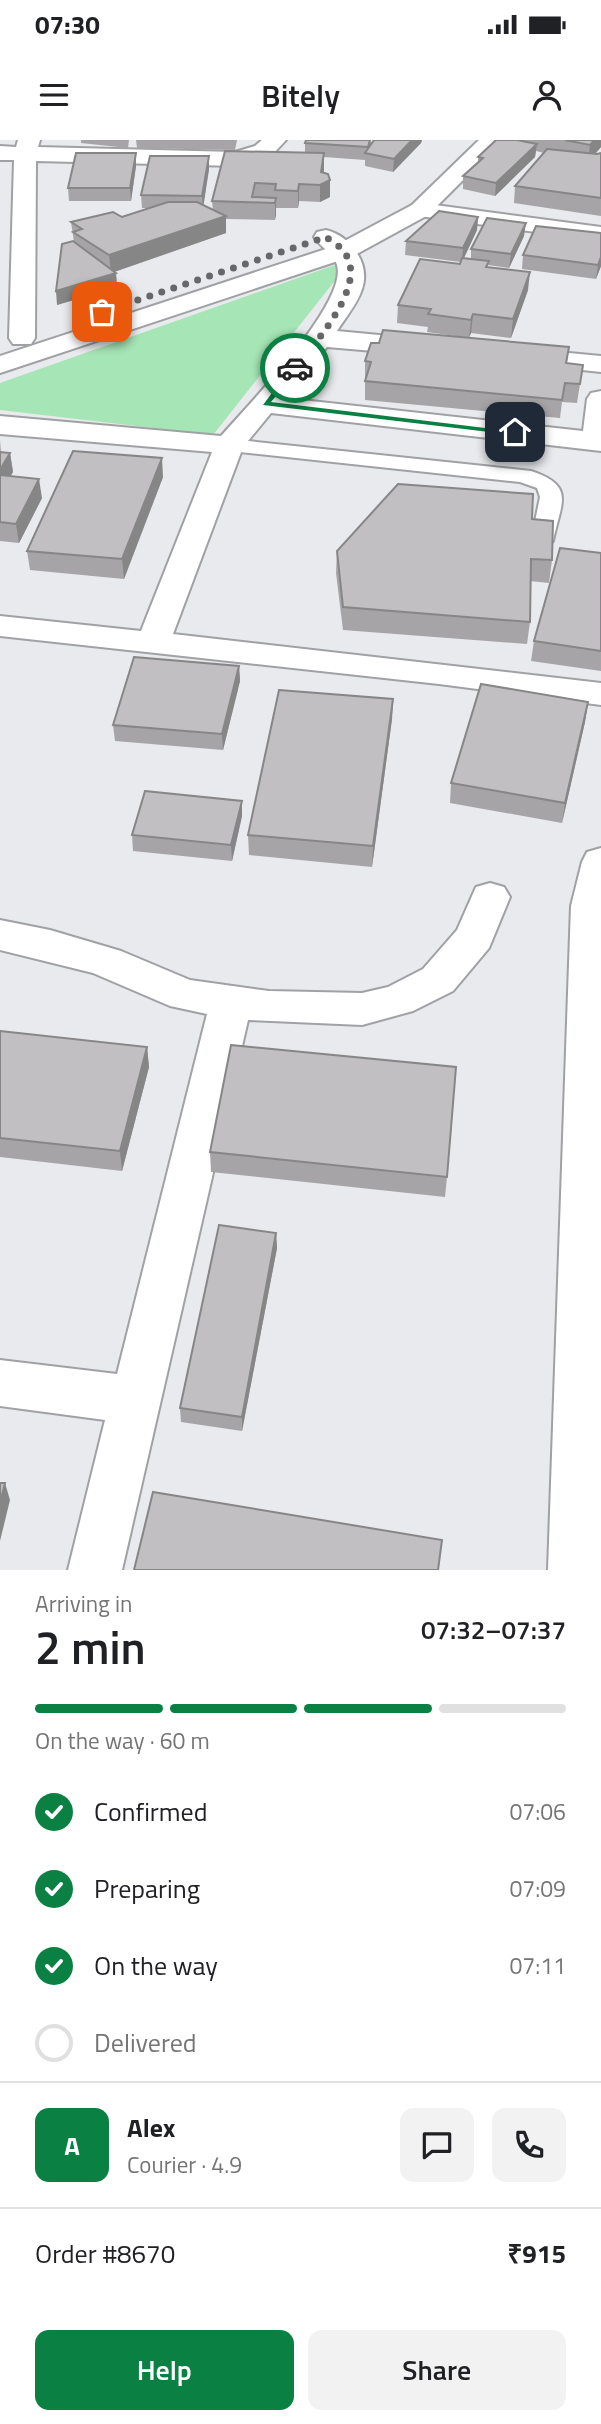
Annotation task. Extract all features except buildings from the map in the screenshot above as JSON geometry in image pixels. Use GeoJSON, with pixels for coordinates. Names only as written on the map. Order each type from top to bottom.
{"type":"FeatureCollection","features":[{"type":"Feature","properties":{"kind":"street"},"geometry":{"type":"LineString","coordinates":[[275,140],[263,151],[236,159],[18,149],[11,341],[335,244],[396,197]]}},
{"type":"Feature","properties":{"kind":"street"},"geometry":{"type":"LineString","coordinates":[[0,365],[335,244],[420,210],[492,140]]}},
{"type":"Feature","properties":{"kind":"street"},"geometry":{"type":"LineString","coordinates":[[420,210],[601,234]]}},
{"type":"Feature","properties":{"kind":"street"},"geometry":{"type":"LineString","coordinates":[[153,642],[229,445],[320,338],[350,288],[351,268],[335,244]]}},
{"type":"Feature","properties":{"kind":"street"},"geometry":{"type":"LineString","coordinates":[[320,338],[452,350]]}},
{"type":"Feature","properties":{"kind":"street"},"geometry":{"type":"LineString","coordinates":[[492,354],[601,364]]}},
{"type":"Feature","properties":{"kind":"street"},"geometry":{"type":"LineString","coordinates":[[265,404],[598,441],[601,400]]}},
{"type":"Feature","properties":{"kind":"street"},"geometry":{"type":"LineString","coordinates":[[0,425],[229,445]]}},
{"type":"Feature","properties":{"kind":"street"},"geometry":{"type":"LineString","coordinates":[[0,626],[439,673],[601,694]]}},
{"type":"Feature","properties":{"kind":"street"},"geometry":{"type":"LineString","coordinates":[[584,1548],[591,906],[601,862]]}},
{"type":"Feature","properties":{"kind":"street"},"geometry":{"type":"LineString","coordinates":[[0,934],[107,962],[185,995],[269,1007],[362,1009],[398,1000],[438,979],[475,937],[490,897]]}},
{"type":"Feature","properties":{"kind":"street"},"geometry":{"type":"LineString","coordinates":[[94,1570],[231,1002]]}},
{"type":"Feature","properties":{"kind":"street"},"geometry":{"type":"LineString","coordinates":[[0,1383],[136,1400]]}},
{"type":"Feature","properties":{"kind":"lane"},"geometry":{"type":"LineString","coordinates":[[229,445],[523,476],[547,484],[551,497],[542,541]]}},
{"type":"Feature","properties":{"kind":"green space"},"geometry":{"type":"Polygon","coordinates":[[[352,259],[213,435],[0,410],[0,383],[352,259]]]}},
{"type":"Feature","properties":{"kind":"way so far"},"geometry":{"type":"LineString","coordinates":[[102,312],[261,261],[326,237],[344,251],[351,268],[350,288],[320,338],[295,368]]}},
{"type":"Feature","properties":{"kind":"route"},"geometry":{"type":"LineString","coordinates":[[295,368],[265,404],[515,432]]}}]}
